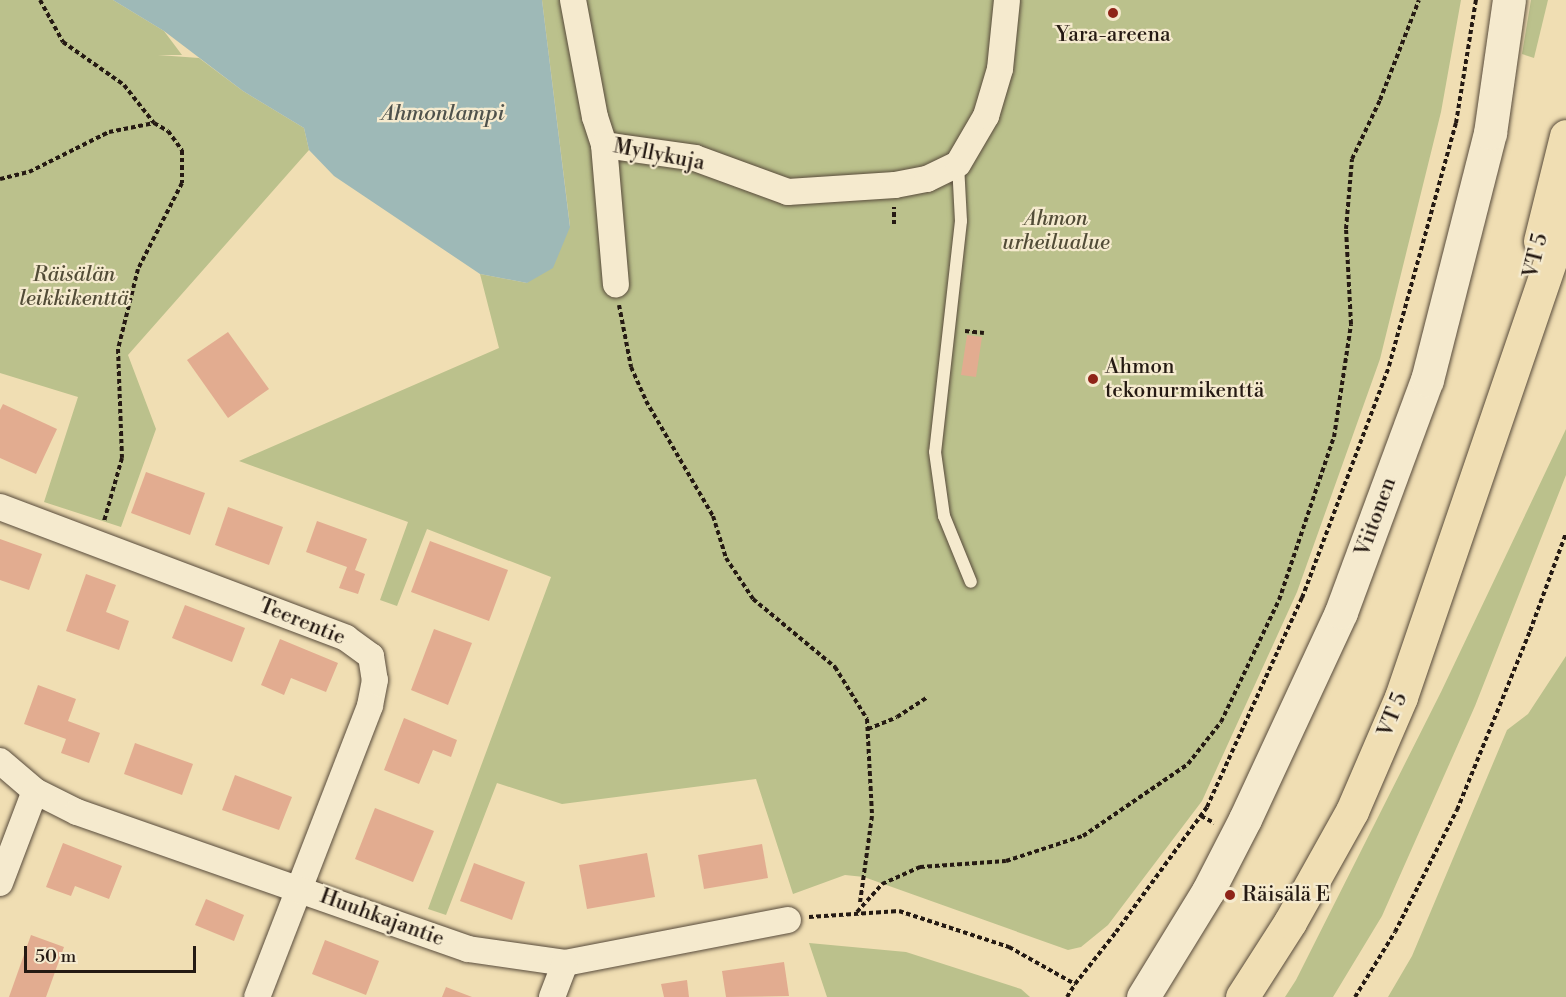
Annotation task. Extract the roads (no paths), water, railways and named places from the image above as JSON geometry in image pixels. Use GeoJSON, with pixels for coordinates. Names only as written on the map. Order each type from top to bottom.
{"type":"FeatureCollection","features":[{"type":"Feature","properties":{"kind":"highway","name":"VT 5"},"geometry":{"type":"LineString","coordinates":[[1497,411],[1566,136]]}},
{"type":"Feature","properties":{"kind":"highway","name":"VT 5"},"geometry":{"type":"LineString","coordinates":[[1242,997],[1290,922],[1352,811],[1401,697],[1566,214]]}},
{"type":"Feature","properties":{"kind":"main road","name":"Viitonen"},"geometry":{"type":"LineString","coordinates":[[1143,997],[1213,882],[1245,819],[1341,612],[1427,380],[1490,132],[1509,0]]}},
{"type":"Feature","properties":{"kind":"street","name":"Myllykuja"},"geometry":{"type":"LineString","coordinates":[[573,0],[595,117],[604,145],[695,158],[788,192],[895,185],[927,179],[958,164]]}},
{"type":"Feature","properties":{"kind":"street"},"geometry":{"type":"LineString","coordinates":[[958,164],[986,116],[1000,69],[1007,0]]}},
{"type":"Feature","properties":{"kind":"street"},"geometry":{"type":"LineString","coordinates":[[604,145],[616,284]]}},
{"type":"Feature","properties":{"kind":"street","name":"Teerentie"},"geometry":{"type":"LineString","coordinates":[[0,507],[98,542],[346,638],[371,656],[375,680],[370,706],[300,889]]}},
{"type":"Feature","properties":{"kind":"street","name":"Huuhkajantie"},"geometry":{"type":"LineString","coordinates":[[0,761],[36,791],[77,812],[468,949],[565,963],[788,920]]}},
{"type":"Feature","properties":{"kind":"street"},"geometry":{"type":"LineString","coordinates":[[0,883],[36,791]]}},
{"type":"Feature","properties":{"kind":"street"},"geometry":{"type":"LineString","coordinates":[[257,997],[300,889]]}},
{"type":"Feature","properties":{"kind":"street"},"geometry":{"type":"LineString","coordinates":[[552,997],[565,963]]}},
{"type":"Feature","properties":{"kind":"lane"},"geometry":{"type":"LineString","coordinates":[[958,164],[961,220],[935,452],[944,516],[971,582]]}},
{"type":"Feature","properties":{"kind":"water","name":"Ahmonlampi"},"geometry":{"type":"Polygon","coordinates":[[[113,0],[542,0],[570,227],[553,268],[527,283],[480,274],[334,176],[309,150],[304,128],[243,91],[164,31],[113,0]]]}},
{"type":"Feature","properties":{"kind":"place","name":"Yara-areena"},"geometry":{"type":"Point","coordinates":[1113,13]}},
{"type":"Feature","properties":{"kind":"place","name":"Ahmon tekonurmikenttä"},"geometry":{"type":"Point","coordinates":[1093,379]}},
{"type":"Feature","properties":{"kind":"place","name":"Räisälä E"},"geometry":{"type":"Point","coordinates":[1230,895]}},
{"type":"Feature","properties":{"kind":"park label","name":"Ahmon urheilualue"},"geometry":{"type":"Point","coordinates":[1056,231]}},
{"type":"Feature","properties":{"kind":"park label","name":"Räisälän leikkikenttä"},"geometry":{"type":"Point","coordinates":[74,287]}}]}
